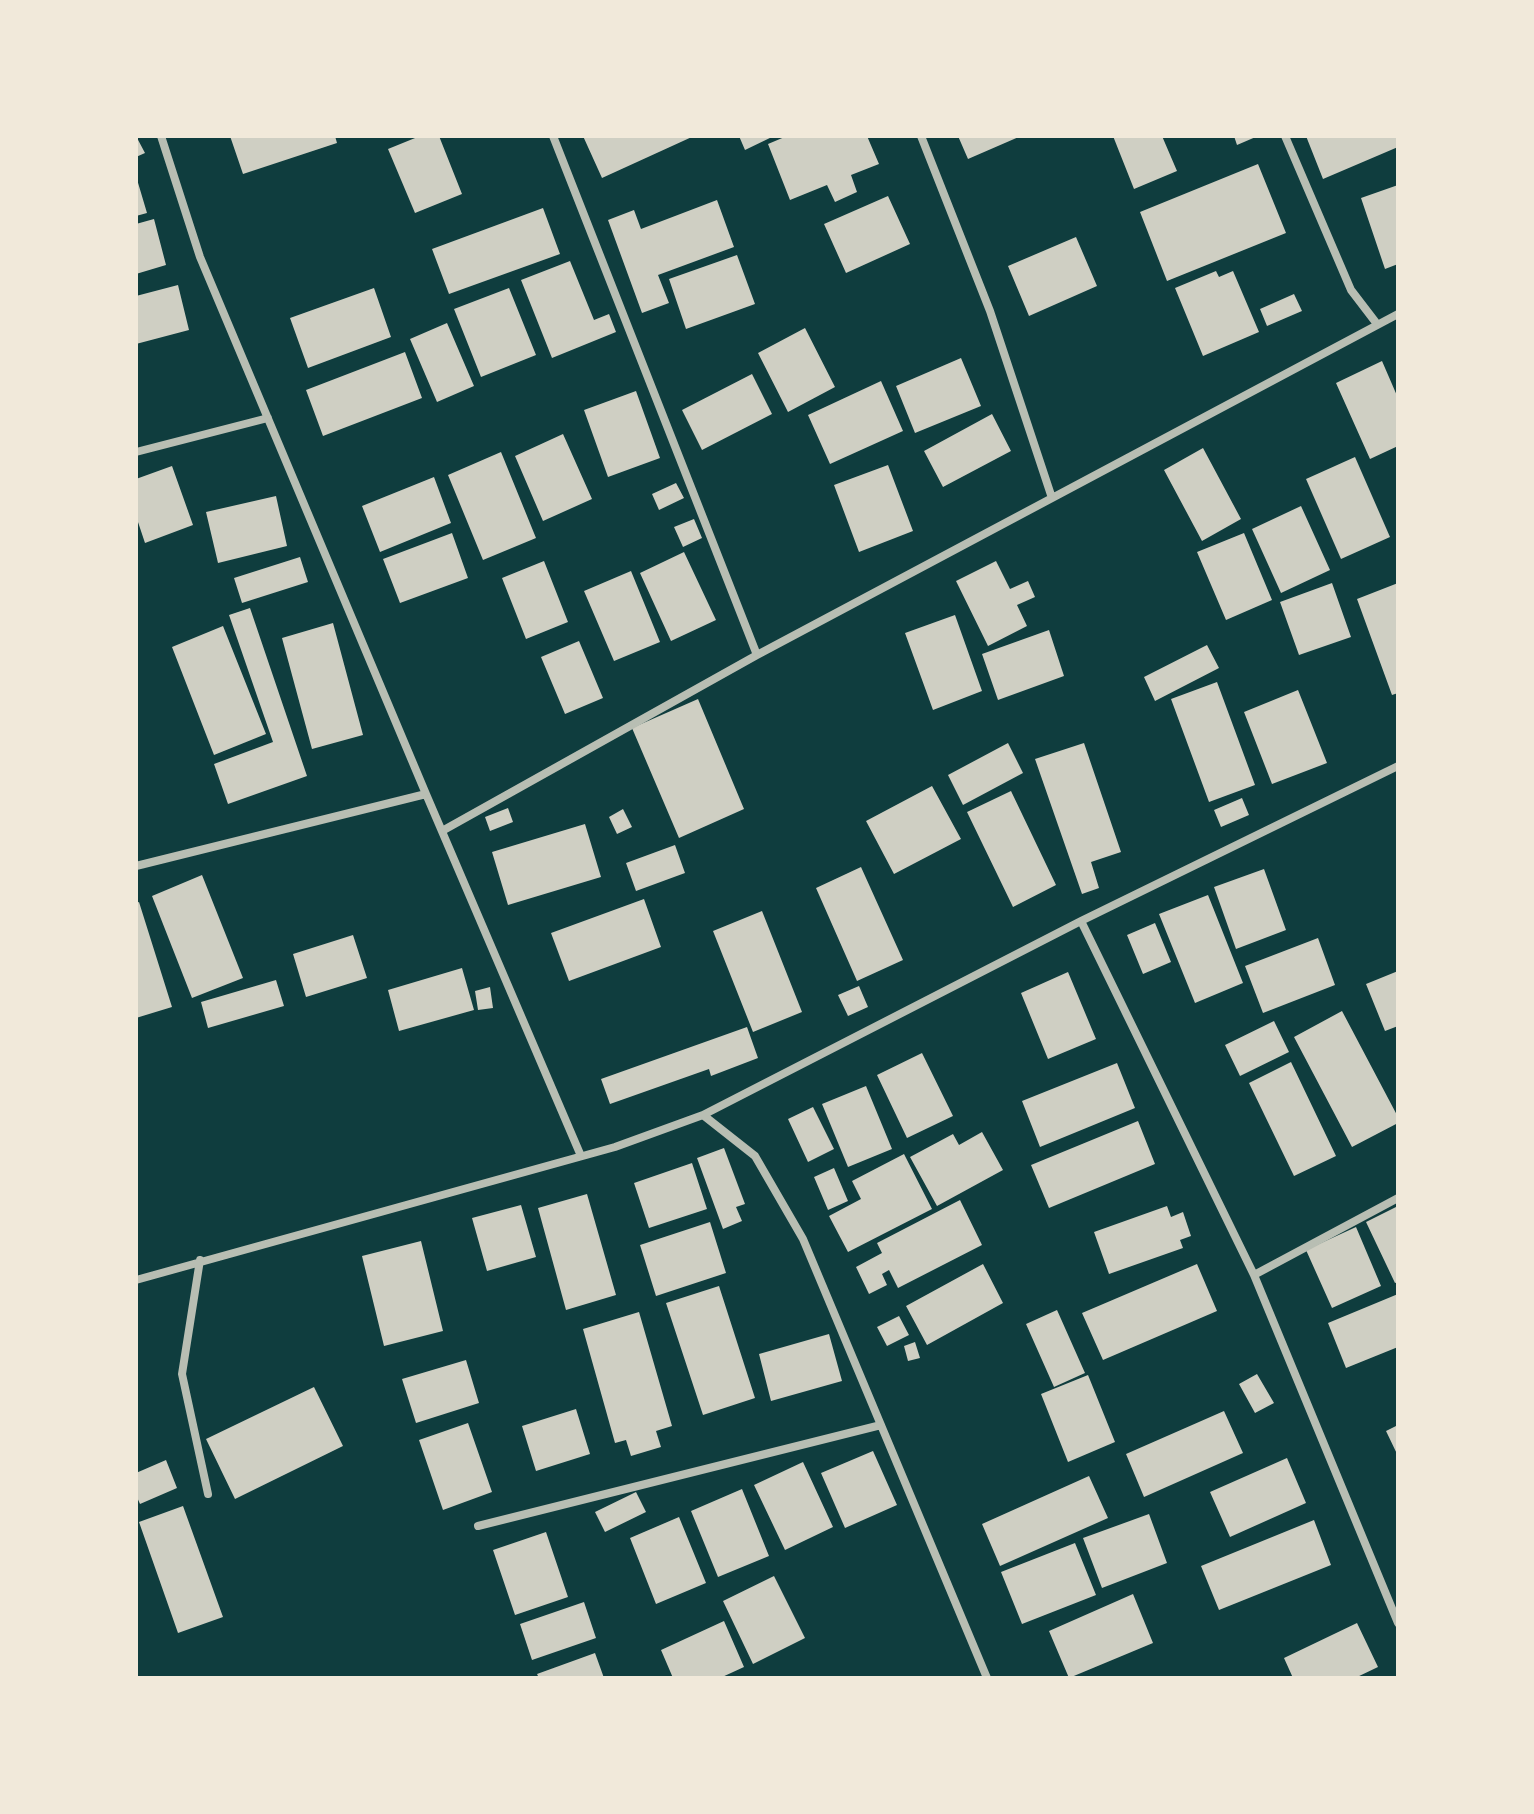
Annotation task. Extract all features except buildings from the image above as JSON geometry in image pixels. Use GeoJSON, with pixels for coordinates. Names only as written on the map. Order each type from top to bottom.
{"type":"FeatureCollection","features":[{"type":"Feature","properties":{"kind":"street"},"geometry":{"type":"LineString","coordinates":[[161,136],[200,257],[581,1156]]}},
{"type":"Feature","properties":{"kind":"street"},"geometry":{"type":"LineString","coordinates":[[553,136],[757,655]]}},
{"type":"Feature","properties":{"kind":"street"},"geometry":{"type":"LineString","coordinates":[[921,136],[990,311],[1052,498]]}},
{"type":"Feature","properties":{"kind":"street"},"geometry":{"type":"LineString","coordinates":[[1285,136],[1351,290],[1377,324]]}},
{"type":"Feature","properties":{"kind":"street"},"geometry":{"type":"LineString","coordinates":[[442,831],[757,655],[1398,314]]}},
{"type":"Feature","properties":{"kind":"street"},"geometry":{"type":"LineString","coordinates":[[136,452],[268,418]]}},
{"type":"Feature","properties":{"kind":"street"},"geometry":{"type":"LineString","coordinates":[[136,1280],[581,1156],[703,1115],[1081,921],[1398,766]]}},
{"type":"Feature","properties":{"kind":"street"},"geometry":{"type":"LineString","coordinates":[[136,866],[426,794]]}},
{"type":"Feature","properties":{"kind":"street"},"geometry":{"type":"LineString","coordinates":[[1081,921],[1254,1275],[1398,1623]]}},
{"type":"Feature","properties":{"kind":"street"},"geometry":{"type":"LineString","coordinates":[[703,1115],[755,1156],[803,1239],[987,1678]]}},
{"type":"Feature","properties":{"kind":"street"},"geometry":{"type":"LineString","coordinates":[[1254,1275],[1398,1198]]}},
{"type":"Feature","properties":{"kind":"street"},"geometry":{"type":"LineString","coordinates":[[200,1260],[182,1374],[208,1494]]}},
{"type":"Feature","properties":{"kind":"street"},"geometry":{"type":"LineString","coordinates":[[478,1526],[881,1425]]}}]}
